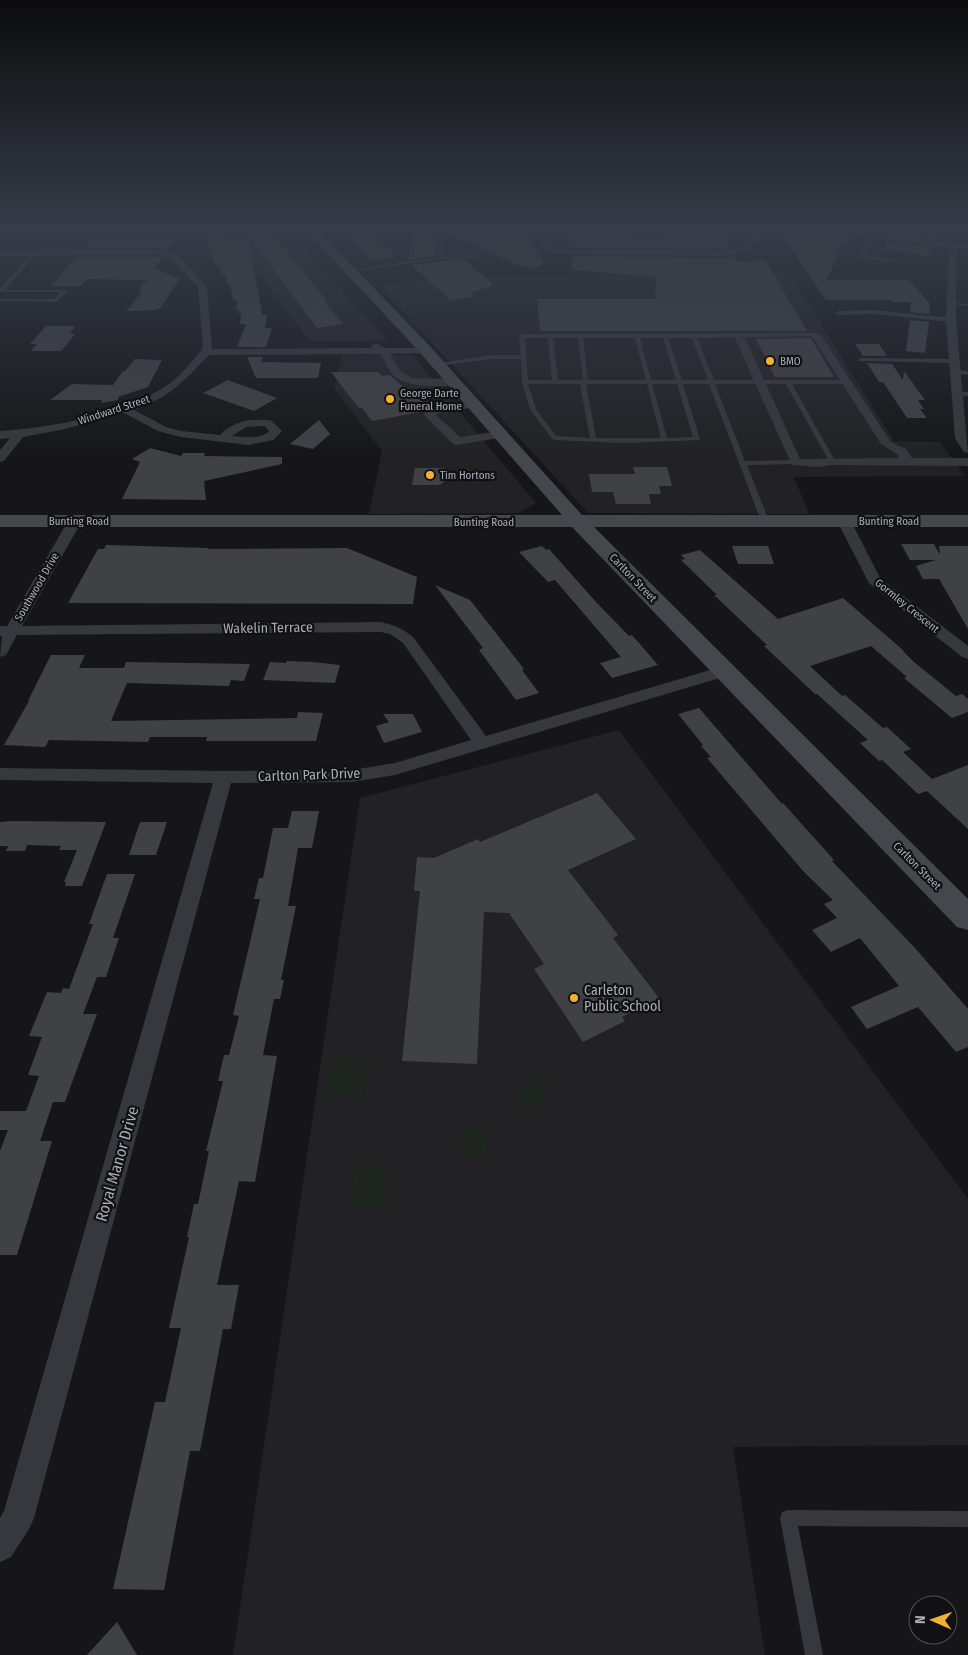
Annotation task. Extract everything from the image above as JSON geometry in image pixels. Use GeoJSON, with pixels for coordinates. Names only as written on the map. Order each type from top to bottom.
{"type":"FeatureCollection","features":[{"type":"Feature","properties":{"kind":"main road","name":"Carlton Street"},"geometry":{"type":"LineString","coordinates":[[382,304],[578,522],[968,918]]}},
{"type":"Feature","properties":{"kind":"main road"},"geometry":{"type":"LineString","coordinates":[[505,522],[535,514],[547,504],[546,485]]}},
{"type":"Feature","properties":{"kind":"main road","name":"Bunting Road"},"geometry":{"type":"LineString","coordinates":[[0,521],[968,521]]}},
{"type":"Feature","properties":{"kind":"main road"},"geometry":{"type":"LineString","coordinates":[[624,568],[614,544],[617,536],[627,530],[670,522]]}},
{"type":"Feature","properties":{"kind":"street"},"geometry":{"type":"LineString","coordinates":[[203,304],[207,349]]}},
{"type":"Feature","properties":{"kind":"street"},"geometry":{"type":"LineString","coordinates":[[951,304],[956,372],[963,394],[964,438],[968,449]]}},
{"type":"Feature","properties":{"kind":"street"},"geometry":{"type":"LineString","coordinates":[[816,335],[887,444],[902,452],[908,462]]}},
{"type":"Feature","properties":{"kind":"street"},"geometry":{"type":"LineString","coordinates":[[739,336],[796,462],[968,462]]}},
{"type":"Feature","properties":{"kind":"street"},"geometry":{"type":"LineString","coordinates":[[207,349],[374,345],[422,348]]}},
{"type":"Feature","properties":{"kind":"street"},"geometry":{"type":"LineString","coordinates":[[374,345],[384,351],[398,374],[412,382],[453,382]]}},
{"type":"Feature","properties":{"kind":"street"},"geometry":{"type":"LineString","coordinates":[[207,349],[384,351],[422,348]]}},
{"type":"Feature","properties":{"kind":"street","name":"Windward Street"},"geometry":{"type":"LineString","coordinates":[[0,435],[18,435],[51,429],[150,400],[173,386],[207,349]]}},
{"type":"Feature","properties":{"kind":"street"},"geometry":{"type":"LineString","coordinates":[[474,405],[440,409],[429,414],[457,441],[500,435]]}},
{"type":"Feature","properties":{"kind":"street"},"geometry":{"type":"LineString","coordinates":[[124,409],[162,429],[181,434],[223,438]]}},
{"type":"Feature","properties":{"kind":"street"},"geometry":{"type":"LineString","coordinates":[[0,458],[18,435]]}},
{"type":"Feature","properties":{"kind":"street","name":"Southwood Drive"},"geometry":{"type":"LineString","coordinates":[[0,652],[6,631],[74,521]]}},
{"type":"Feature","properties":{"kind":"street","name":"Gormley Crescent"},"geometry":{"type":"LineString","coordinates":[[844,521],[874,580],[968,654]]}},
{"type":"Feature","properties":{"kind":"street","name":"Wakelin Terrace"},"geometry":{"type":"LineString","coordinates":[[6,631],[381,627],[395,630],[408,640],[481,742]]}},
{"type":"Feature","properties":{"kind":"street"},"geometry":{"type":"LineString","coordinates":[[948,639],[968,639]]}},
{"type":"Feature","properties":{"kind":"street","name":"Carlton Park Drive"},"geometry":{"type":"LineString","coordinates":[[0,774],[224,777],[352,776],[395,769],[724,671]]}},
{"type":"Feature","properties":{"kind":"street","name":"Royal Manor Drive"},"geometry":{"type":"LineString","coordinates":[[0,1546],[18,1518],[224,777]]}},
{"type":"Feature","properties":{"kind":"lane"},"geometry":{"type":"LineString","coordinates":[[838,313],[874,312],[951,320]]}},
{"type":"Feature","properties":{"kind":"lane"},"geometry":{"type":"LineString","coordinates":[[665,336],[697,438],[624,440],[554,438],[533,410],[525,382],[522,336],[816,335]]}},
{"type":"Feature","properties":{"kind":"lane"},"geometry":{"type":"LineString","coordinates":[[550,336],[554,382]]}},
{"type":"Feature","properties":{"kind":"lane"},"geometry":{"type":"LineString","coordinates":[[580,336],[586,379],[583,382],[593,439]]}},
{"type":"Feature","properties":{"kind":"lane"},"geometry":{"type":"LineString","coordinates":[[637,336],[664,439]]}},
{"type":"Feature","properties":{"kind":"lane"},"geometry":{"type":"LineString","coordinates":[[694,336],[765,521]]}},
{"type":"Feature","properties":{"kind":"lane"},"geometry":{"type":"LineString","coordinates":[[436,364],[492,357],[524,357]]}},
{"type":"Feature","properties":{"kind":"lane"},"geometry":{"type":"LineString","coordinates":[[861,360],[955,361]]}},
{"type":"Feature","properties":{"kind":"lane"},"geometry":{"type":"LineString","coordinates":[[956,372],[968,373]]}},
{"type":"Feature","properties":{"kind":"lane"},"geometry":{"type":"LineString","coordinates":[[525,382],[845,382]]}},
{"type":"Feature","properties":{"kind":"lane"},"geometry":{"type":"LineString","coordinates":[[788,382],[832,461]]}},
{"type":"Feature","properties":{"kind":"lane"},"geometry":{"type":"LineString","coordinates":[[742,463],[796,462]]}},
{"type":"Feature","properties":{"kind":"lane"},"geometry":{"type":"LineString","coordinates":[[814,1655],[788,1518],[968,1518]]}},
{"type":"Feature","properties":{"kind":"shaded area"},"geometry":{"type":"Polygon","coordinates":[[[282,304],[355,304],[388,341],[309,341],[282,304]]]}},
{"type":"Feature","properties":{"kind":"shaded area"},"geometry":{"type":"Polygon","coordinates":[[[397,304],[809,304],[894,441],[940,442],[965,476],[794,477],[809,514],[588,513],[397,304]]]}},
{"type":"Feature","properties":{"kind":"shaded area"},"geometry":{"type":"Polygon","coordinates":[[[343,355],[412,355],[536,503],[519,513],[369,514],[382,451],[334,388],[343,355]]]}},
{"type":"Feature","properties":{"kind":"shaded area","name":"Carleton Public School"},"geometry":{"type":"Polygon","coordinates":[[[619,730],[968,1199],[968,1445],[733,1447],[765,1655],[233,1655],[360,798],[619,730]]]}},
{"type":"Feature","properties":{"kind":"shaded area"},"geometry":{"type":"Polygon","coordinates":[[[330,1059],[367,1061],[362,1098],[324,1096],[330,1059]]]}},
{"type":"Feature","properties":{"kind":"shaded area"},"geometry":{"type":"Polygon","coordinates":[[[532,1074],[549,1082],[536,1111],[518,1103],[532,1074]]]}},
{"type":"Feature","properties":{"kind":"shaded area"},"geometry":{"type":"Polygon","coordinates":[[[466,1124],[491,1130],[484,1160],[459,1154],[466,1124]]]}},
{"type":"Feature","properties":{"kind":"shaded area"},"geometry":{"type":"Polygon","coordinates":[[[356,1163],[390,1167],[382,1208],[348,1204],[356,1163]]]}},
{"type":"Feature","properties":{"kind":"building"},"geometry":{"type":"Polygon","coordinates":[[[132,304],[163,304],[157,310],[127,311],[132,304]]]}},
{"type":"Feature","properties":{"kind":"building"},"geometry":{"type":"Polygon","coordinates":[[[237,304],[260,304],[262,315],[267,315],[265,328],[272,328],[266,347],[237,347],[246,324],[240,324],[241,313],[238,313],[239,310],[236,310],[237,304]]]}},
{"type":"Feature","properties":{"kind":"building"},"geometry":{"type":"Polygon","coordinates":[[[299,304],[327,304],[343,324],[317,328],[299,304]]]}},
{"type":"Feature","properties":{"kind":"building"},"geometry":{"type":"Polygon","coordinates":[[[537,304],[791,304],[807,331],[540,331],[537,304]]]}},
{"type":"Feature","properties":{"kind":"building"},"geometry":{"type":"Polygon","coordinates":[[[911,304],[930,304],[929,314],[910,312],[911,304]]]}},
{"type":"Feature","properties":{"kind":"building"},"geometry":{"type":"Polygon","coordinates":[[[910,320],[929,322],[925,353],[906,351],[910,320]]]}},
{"type":"Feature","properties":{"kind":"building"},"geometry":{"type":"Polygon","coordinates":[[[46,326],[75,326],[70,334],[75,334],[61,351],[31,351],[37,344],[30,344],[46,326]]]}},
{"type":"Feature","properties":{"kind":"building"},"geometry":{"type":"Polygon","coordinates":[[[811,338],[834,377],[775,377],[756,339],[811,338]]]}},
{"type":"Feature","properties":{"kind":"building"},"geometry":{"type":"Polygon","coordinates":[[[855,344],[879,344],[887,356],[863,356],[855,344]]]}},
{"type":"Feature","properties":{"kind":"building"},"geometry":{"type":"Polygon","coordinates":[[[247,357],[263,357],[261,362],[321,363],[318,378],[256,378],[247,357]]]}},
{"type":"Feature","properties":{"kind":"building"},"geometry":{"type":"Polygon","coordinates":[[[135,359],[162,360],[148,387],[118,397],[118,400],[101,403],[102,400],[50,400],[72,384],[113,385],[122,372],[135,359]]]}},
{"type":"Feature","properties":{"kind":"building"},"geometry":{"type":"Polygon","coordinates":[[[867,363],[892,364],[903,380],[904,371],[925,400],[918,400],[924,409],[920,409],[927,418],[907,418],[883,382],[879,382],[867,363]]]}},
{"type":"Feature","properties":{"kind":"building","name":"George Darte Funeral Home"},"geometry":{"type":"Polygon","coordinates":[[[331,372],[378,372],[382,376],[390,375],[408,391],[416,390],[431,407],[418,409],[421,412],[372,421],[362,408],[359,408],[331,372]]]}},
{"type":"Feature","properties":{"kind":"building"},"geometry":{"type":"Polygon","coordinates":[[[228,380],[277,398],[254,411],[203,393],[228,380]]]}},
{"type":"Feature","properties":{"kind":"building"},"geometry":{"type":"Polygon","coordinates":[[[319,420],[330,434],[313,449],[290,444],[319,420]]]}},
{"type":"Feature","properties":{"kind":"building"},"geometry":{"type":"Polygon","coordinates":[[[150,448],[181,456],[183,453],[205,453],[204,456],[282,457],[282,464],[204,481],[206,500],[122,499],[140,462],[132,459],[150,448]]]}},
{"type":"Feature","properties":{"kind":"building"},"geometry":{"type":"Polygon","coordinates":[[[633,467],[667,467],[672,486],[659,486],[661,494],[649,494],[651,504],[616,504],[613,492],[592,492],[589,474],[635,474],[633,467]]]}},
{"type":"Feature","properties":{"kind":"building","name":"Tim Hortons"},"geometry":{"type":"Polygon","coordinates":[[[415,468],[446,468],[445,481],[440,485],[412,485],[415,468]]]}},
{"type":"Feature","properties":{"kind":"building"},"geometry":{"type":"Polygon","coordinates":[[[901,544],[934,544],[940,555],[939,546],[968,546],[968,629],[939,579],[923,579],[916,566],[936,560],[910,560],[901,544]]]}},
{"type":"Feature","properties":{"kind":"building"},"geometry":{"type":"Polygon","coordinates":[[[106,545],[208,549],[347,548],[417,577],[413,604],[68,603],[98,549],[104,549],[106,545]]]}},
{"type":"Feature","properties":{"kind":"building"},"geometry":{"type":"Polygon","coordinates":[[[542,546],[546,550],[549,549],[596,602],[629,636],[632,635],[658,665],[612,678],[600,663],[621,657],[555,580],[548,582],[519,552],[542,546]]]}},
{"type":"Feature","properties":{"kind":"building"},"geometry":{"type":"Polygon","coordinates":[[[732,546],[768,546],[774,564],[738,564],[732,546]]]}},
{"type":"Feature","properties":{"kind":"building"},"geometry":{"type":"Polygon","coordinates":[[[700,550],[778,619],[843,598],[914,662],[956,696],[962,694],[968,699],[968,712],[952,718],[904,678],[907,677],[871,646],[810,666],[842,696],[845,695],[883,728],[887,727],[911,749],[903,752],[932,779],[968,765],[968,829],[927,791],[918,794],[882,760],[879,761],[860,743],[868,740],[764,646],[767,645],[714,595],[717,595],[681,560],[685,559],[681,555],[700,550]]]}},
{"type":"Feature","properties":{"kind":"building"},"geometry":{"type":"Polygon","coordinates":[[[435,585],[470,600],[524,669],[522,670],[539,693],[516,700],[479,650],[483,648],[435,585]]]}},
{"type":"Feature","properties":{"kind":"building"},"geometry":{"type":"Polygon","coordinates":[[[51,655],[85,655],[79,668],[124,668],[126,662],[250,664],[244,681],[231,680],[229,686],[127,683],[111,721],[297,718],[298,712],[323,713],[316,741],[206,741],[207,737],[150,737],[148,742],[49,740],[45,747],[4,745],[29,701],[51,655]]]}},
{"type":"Feature","properties":{"kind":"building"},"geometry":{"type":"Polygon","coordinates":[[[287,661],[340,665],[335,683],[263,680],[270,662],[286,663],[287,661]]]}},
{"type":"Feature","properties":{"kind":"building"},"geometry":{"type":"Polygon","coordinates":[[[699,708],[782,804],[834,860],[832,861],[915,948],[968,1009],[968,1047],[956,1052],[918,1007],[867,1029],[851,1007],[899,986],[860,938],[831,952],[812,930],[837,918],[824,904],[833,900],[804,872],[707,758],[711,757],[678,714],[699,708]]]}},
{"type":"Feature","properties":{"kind":"building"},"geometry":{"type":"Polygon","coordinates":[[[383,714],[413,714],[422,732],[384,743],[376,726],[389,722],[383,714]]]}},
{"type":"Feature","properties":{"kind":"building"},"geometry":{"type":"Polygon","coordinates":[[[597,793],[636,839],[568,870],[618,935],[613,938],[659,998],[622,1017],[625,1021],[583,1042],[534,969],[544,964],[509,913],[484,912],[477,1064],[402,1061],[420,891],[414,891],[417,857],[434,858],[478,839],[480,842],[597,793]]]}},
{"type":"Feature","properties":{"kind":"building"},"geometry":{"type":"Polygon","coordinates":[[[292,811],[319,811],[312,848],[298,848],[288,906],[296,906],[281,980],[284,980],[280,999],[274,999],[263,1055],[277,1056],[255,1182],[239,1181],[217,1285],[239,1285],[231,1329],[223,1329],[200,1451],[190,1451],[164,1590],[113,1589],[155,1402],[165,1402],[181,1328],[169,1328],[189,1237],[187,1237],[194,1204],[198,1204],[209,1151],[206,1151],[223,1081],[218,1081],[224,1055],[229,1055],[239,1016],[233,1015],[260,899],[254,899],[259,878],[263,878],[273,828],[288,828],[292,811]]]}},
{"type":"Feature","properties":{"kind":"building"},"geometry":{"type":"Polygon","coordinates":[[[0,822],[106,822],[82,886],[65,886],[66,882],[64,882],[77,850],[59,850],[61,846],[27,845],[25,851],[6,851],[8,846],[0,846],[0,822]]]}},
{"type":"Feature","properties":{"kind":"building"},"geometry":{"type":"Polygon","coordinates":[[[140,822],[167,822],[156,855],[129,855],[140,822]]]}},
{"type":"Feature","properties":{"kind":"building"},"geometry":{"type":"Polygon","coordinates":[[[107,874],[135,874],[113,938],[119,938],[106,977],[97,977],[83,1014],[97,1014],[65,1102],[53,1102],[40,1141],[52,1141],[17,1255],[0,1255],[0,1151],[8,1130],[0,1130],[0,1111],[26,1111],[39,1076],[28,1075],[42,1037],[29,1036],[47,992],[61,993],[63,988],[69,989],[93,924],[89,924],[107,874]]]}},
{"type":"Feature","properties":{"kind":"building"},"geometry":{"type":"Polygon","coordinates":[[[117,1622],[137,1655],[87,1655],[117,1622]]]}},
{"type":"Feature","properties":{"kind":"place","name":"BMO"},"geometry":{"type":"Point","coordinates":[770,361]}},
{"type":"Feature","properties":{"kind":"place","name":"George Darte Funeral Home"},"geometry":{"type":"Point","coordinates":[390,399]}},
{"type":"Feature","properties":{"kind":"place","name":"Tim Hortons"},"geometry":{"type":"Point","coordinates":[430,475]}},
{"type":"Feature","properties":{"kind":"place","name":"Carleton Public School"},"geometry":{"type":"Point","coordinates":[574,998]}}]}
